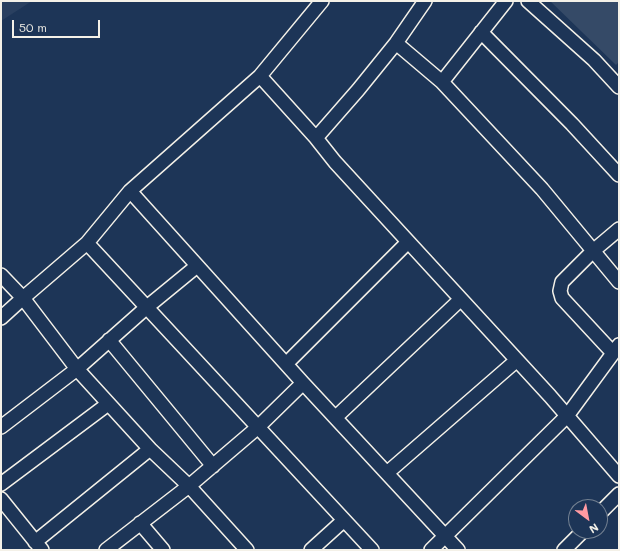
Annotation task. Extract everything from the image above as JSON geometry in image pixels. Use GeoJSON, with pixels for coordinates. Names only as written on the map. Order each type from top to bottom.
{"type":"FeatureCollection","features":[{"type":"Feature","properties":{"kind":"street"},"geometry":{"type":"LineString","coordinates":[[1,318],[87,244],[130,191],[260,76],[322,1]]}},
{"type":"Feature","properties":{"kind":"street"},"geometry":{"type":"LineString","coordinates":[[316,138],[358,90],[396,43],[425,1]]}},
{"type":"Feature","properties":{"kind":"street"},"geometry":{"type":"LineString","coordinates":[[442,82],[506,1]]}},
{"type":"Feature","properties":{"kind":"street"},"geometry":{"type":"LineString","coordinates":[[528,1],[594,60],[619,87]]}},
{"type":"Feature","properties":{"kind":"street"},"geometry":{"type":"LineString","coordinates":[[481,32],[572,124],[619,175]]}},
{"type":"Feature","properties":{"kind":"street"},"geometry":{"type":"LineString","coordinates":[[396,43],[442,82],[542,189],[619,282]]}},
{"type":"Feature","properties":{"kind":"street"},"geometry":{"type":"LineString","coordinates":[[260,76],[316,138],[334,162],[517,360],[619,476]]}},
{"type":"Feature","properties":{"kind":"street"},"geometry":{"type":"LineString","coordinates":[[130,191],[303,383],[458,550]]}},
{"type":"Feature","properties":{"kind":"street"},"geometry":{"type":"LineString","coordinates":[[431,550],[567,416],[616,349],[562,298],[560,291],[562,282],[593,251],[619,229]]}},
{"type":"Feature","properties":{"kind":"street"},"geometry":{"type":"LineString","coordinates":[[287,364],[408,242]]}},
{"type":"Feature","properties":{"kind":"street"},"geometry":{"type":"LineString","coordinates":[[87,244],[147,307],[343,521],[372,550]]}},
{"type":"Feature","properties":{"kind":"street"},"geometry":{"type":"LineString","coordinates":[[1,427],[77,368],[197,266]]}},
{"type":"Feature","properties":{"kind":"street"},"geometry":{"type":"LineString","coordinates":[[1,275],[23,298],[77,368],[108,404],[150,449],[189,486],[247,550]]}},
{"type":"Feature","properties":{"kind":"street"},"geometry":{"type":"LineString","coordinates":[[336,417],[461,299]]}},
{"type":"Feature","properties":{"kind":"street"},"geometry":{"type":"LineString","coordinates":[[109,340],[213,466]]}},
{"type":"Feature","properties":{"kind":"street"},"geometry":{"type":"LineString","coordinates":[[387,473],[517,360]]}},
{"type":"Feature","properties":{"kind":"street"},"geometry":{"type":"LineString","coordinates":[[106,550],[213,466],[257,428],[303,383]]}},
{"type":"Feature","properties":{"kind":"street"},"geometry":{"type":"LineString","coordinates":[[1,484],[108,404]]}},
{"type":"Feature","properties":{"kind":"street"},"geometry":{"type":"LineString","coordinates":[[1,498],[38,546],[150,449]]}},
{"type":"Feature","properties":{"kind":"street"},"geometry":{"type":"LineString","coordinates":[[608,505],[619,494]]}},
{"type":"Feature","properties":{"kind":"street"},"geometry":{"type":"LineString","coordinates":[[310,550],[343,521]]}},
{"type":"Feature","properties":{"kind":"street"},"geometry":{"type":"LineString","coordinates":[[140,523],[163,550]]}},
{"type":"Feature","properties":{"kind":"street"},"geometry":{"type":"LineString","coordinates":[[564,550],[574,539]]}},
{"type":"Feature","properties":{"kind":"shaded area"},"geometry":{"type":"Polygon","coordinates":[[[1,1],[32,1],[1,21],[1,1]]]}},
{"type":"Feature","properties":{"kind":"shaded area"},"geometry":{"type":"Polygon","coordinates":[[[550,1],[619,1],[619,62],[616,65],[550,1]]]}}]}
